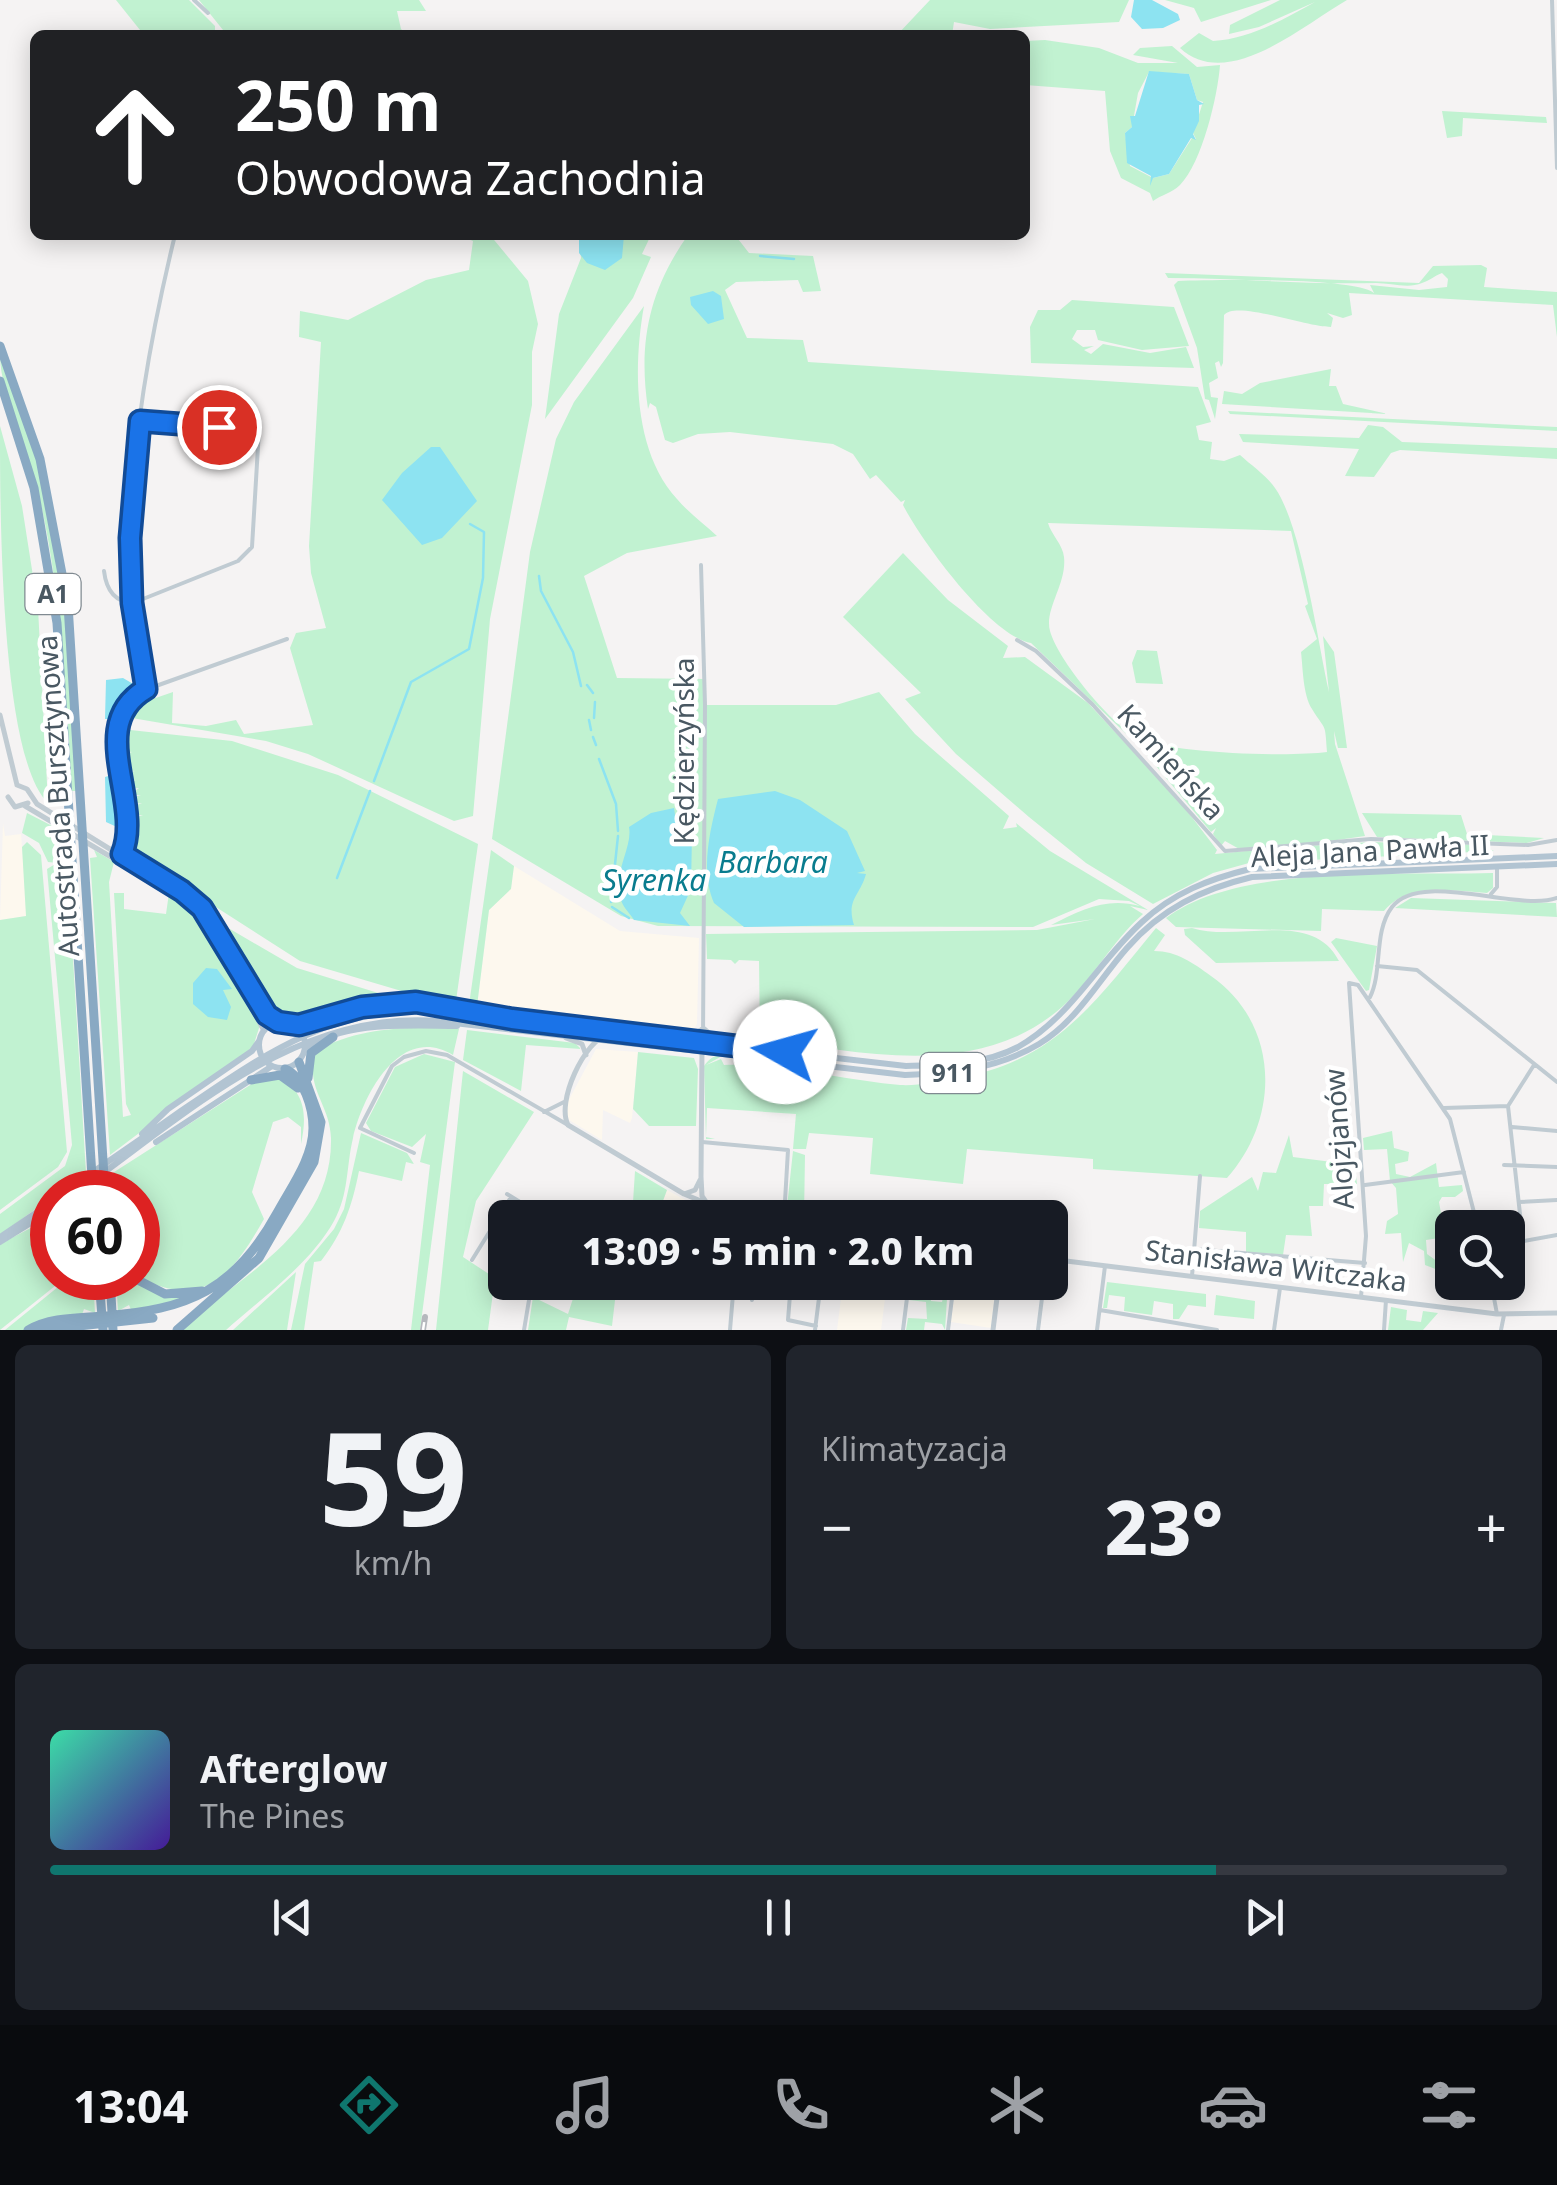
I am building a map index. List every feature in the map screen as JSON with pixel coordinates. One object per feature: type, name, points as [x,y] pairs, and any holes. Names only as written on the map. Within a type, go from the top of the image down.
[{"type":"highway","name":"Autostrada Bursztynowa","points":[[0,346],[34,436],[58,536],[69,620],[104,1170]]},
{"type":"highway","name":"Autostrada Bursztynowa","points":[[0,381],[28,462],[48,554],[72,838],[92,1170]]},
{"type":"highway","points":[[309,1085],[309,1058],[325,1032]]},
{"type":"highway","points":[[28,1330],[47,1322],[176,1313],[220,1288],[267,1248],[314,1162],[321,1122],[299,1062]]},
{"type":"highway","points":[[177,1330],[247,1260],[266,1234],[306,1160],[312,1123],[297,1077],[285,1069]]},
{"type":"highway","points":[[251,1080],[273,1074],[291,1080],[312,1123]]},
{"type":"highway","points":[[160,1290],[172,1295],[220,1288]]},
{"type":"highway","points":[[101,1300],[103,1330]]},
{"type":"highway","points":[[112,1300],[114,1330]]},
{"type":"highway","points":[[42,1330],[87,1321]]},
{"type":"main road","name":"Aleja Jana Pawła II","points":[[1497,862],[1557,856]]},
{"type":"main road","name":"Aleja Jana Pawła II","points":[[627,1032],[906,1066],[951,1065],[992,1057],[1017,1047],[1071,1005],[1145,925],[1170,904],[1220,876],[1250,869],[1557,864]]},
{"type":"main road","name":"Aleja Jana Pawła II","points":[[597,1038],[905,1075],[996,1064],[1042,1042],[1074,1014],[1145,925]]},
{"type":"main road","points":[[121,1156],[168,1110],[252,1051],[264,1031],[278,1022],[294,1025],[362,1007],[416,1002],[512,1019]]},
{"type":"main road","name":"911","points":[[325,1032],[355,1016],[402,1011],[627,1032]]},
{"type":"main road","points":[[294,1025],[304,1036],[305,1050]]},
{"type":"main road","name":"911","points":[[121,1156],[134,1152],[278,1045],[325,1032],[473,1026],[597,1038]]},
{"type":"main road","points":[[259,1041],[262,1058],[285,1069],[299,1062],[305,1050],[325,1032]]},
{"type":"main road","points":[[134,1152],[187,1126],[272,1066]]},
{"type":"main road","name":"911","points":[[101,1170],[234,1079]]},
{"type":"main road","points":[[0,1239],[30,1218]]},
{"type":"main road","points":[[0,1239],[30,1222]]},
{"type":"street","points":[[194,0],[208,13]]},
{"type":"street","points":[[1552,0],[1552,108],[1557,168]]},
{"type":"street","points":[[146,689],[132,603],[130,538],[140,421],[173,240]]},
{"type":"street","points":[[104,571],[106,587],[121,601],[132,603],[248,554],[252,547],[262,434],[259,430],[140,421]]},
{"type":"street","name":"Kędzierzyńska","points":[[701,565],[705,679],[700,1142],[705,1200]]},
{"type":"street","points":[[121,857],[129,826],[116,735],[124,712],[146,689],[287,639]]},
{"type":"street","name":"Kamieńska","points":[[1016,640],[1036,651],[1101,712],[1226,851],[1371,840],[1497,845],[1557,840]]},
{"type":"street","points":[[0,715],[17,786],[37,804],[180,896],[206,922],[264,1031]]},
{"type":"street","points":[[17,786],[4,798],[16,807],[25,806],[121,857],[182,891],[202,908],[267,1015],[278,1022]]},
{"type":"street","points":[[25,806],[30,795]]},
{"type":"street","points":[[1491,894],[1497,887],[1497,845]]},
{"type":"street","points":[[1474,1210],[1444,1108],[1370,998],[1388,914],[1400,900],[1427,892],[1557,898]]},
{"type":"street","points":[[1376,966],[1417,970],[1557,1082]]},
{"type":"street","name":"Alojzjanów","points":[[1362,1297],[1365,1263],[1348,984],[1354,982],[1370,998]]},
{"type":"street","points":[[686,1039],[703,1028],[723,1044]]},
{"type":"street","points":[[544,1112],[556,1110],[564,1102],[597,1038],[627,1032]]},
{"type":"street","points":[[557,1035],[579,1042],[586,1058]]},
{"type":"street","points":[[414,1153],[360,1128],[392,1066],[415,1052],[447,1056],[696,1200]]},
{"type":"street","points":[[702,1066],[718,1053]]},
{"type":"street","points":[[1519,1210],[1508,1106],[1534,1065]]},
{"type":"street","points":[[564,1102],[568,1125]]},
{"type":"street","points":[[1444,1108],[1508,1106]]},
{"type":"street","points":[[1510,1127],[1557,1131]]},
{"type":"street","points":[[700,1142],[788,1150],[785,1200]]},
{"type":"street","points":[[1504,1165],[1557,1167]]},
{"type":"street","points":[[1365,1185],[1464,1172]]},
{"type":"street","points":[[1192,1276],[1200,1176]]},
{"type":"street","points":[[684,1194],[695,1190],[701,1177]]},
{"type":"street","points":[[1518,1202],[1557,1200]]},
{"type":"street","points":[[472,1260],[488,1232]]},
{"type":"street","points":[[1525,1240],[1557,1234]]},
{"type":"street","points":[[1194,1249],[1365,1263]]},
{"type":"street","name":"Stanisława Witczaka","points":[[1068,1261],[1500,1314],[1557,1313]]},
{"type":"street","points":[[1097,1330],[1105,1266]]},
{"type":"street","points":[[1274,1330],[1280,1288]]},
{"type":"street","points":[[524,1330],[529,1300]]},
{"type":"street","points":[[730,1330],[732,1300]]},
{"type":"street","points":[[790,1300],[788,1320],[815,1328],[819,1300]]},
{"type":"street","points":[[903,1330],[907,1300]]},
{"type":"street","points":[[948,1330],[952,1300]]},
{"type":"street","points":[[993,1330],[997,1300]]},
{"type":"street","points":[[1038,1330],[1042,1300]]},
{"type":"street","points":[[1384,1330],[1386,1300]]},
{"type":"street","points":[[1496,1300],[1501,1330]]},
{"type":"street","points":[[1100,1310],[1217,1330]]},
{"type":"street","points":[[1172,1330],[1174,1323]]},
{"type":"shaded area","points":[[3,823],[5,836],[21,834],[27,916],[0,920]]},
{"type":"shaded area","points":[[514,866],[620,931],[699,938],[697,1024],[692,1033],[521,1008],[477,1006],[489,910],[511,888]]},
{"type":"shaded area","points":[[596,1049],[638,1052],[630,1123],[603,1110],[602,1140],[569,1120],[565,1107]]},
{"type":"shaded area","points":[[667,1190],[686,1200],[663,1200]]},
{"type":"shaded area","points":[[841,1300],[885,1300],[881,1330],[837,1330]]},
{"type":"shaded area","points":[[954,1300],[994,1300],[991,1328],[951,1322]]},
{"type":"green space","points":[[116,0],[189,0],[215,26],[215,30],[140,30]]},
{"type":"green space","points":[[199,0],[419,0],[426,11],[397,11],[402,30],[223,30]]},
{"type":"green space","points":[[930,0],[1129,0],[1119,22],[990,29],[954,22],[953,30],[902,30]]},
{"type":"green space","points":[[1165,0],[1271,0],[1201,22],[1194,8]]},
{"type":"green space","points":[[1280,0],[1347,0],[1287,38],[1242,59],[1220,63],[1199,60],[1180,48],[1199,33],[1213,41],[1253,32],[1315,2],[1259,27],[1229,34],[1230,25]]},
{"type":"green space","points":[[1030,41],[1099,48],[1138,63],[1178,63],[1133,55],[1140,48],[1172,46],[1197,67],[1220,65],[1202,145],[1188,175],[1174,190],[1153,201],[1150,193],[1121,178],[1110,151],[1105,91],[1030,85]],"holes":[[[1149,72],[1189,74],[1197,100],[1203,102],[1193,133],[1196,139],[1192,138],[1169,174],[1153,178],[1130,166],[1125,133],[1132,127],[1138,93]]]},
{"type":"green space","points":[[1442,111],[1546,117],[1547,123],[1463,118],[1462,136],[1447,138]]},
{"type":"green space","points":[[494,240],[528,281],[538,324],[532,352],[532,405],[490,619],[473,816],[454,821],[308,754],[266,741],[126,717],[143,696],[147,701],[173,692],[172,723],[206,726],[236,720],[244,734],[313,725],[290,648],[296,633],[326,628],[311,573],[309,546],[321,342],[299,337],[300,311],[348,320],[426,280],[469,270],[473,241]]},
{"type":"green space","points":[[579,240],[649,240],[642,254],[651,257],[633,298],[545,419],[559,314],[581,258]]},
{"type":"green space","points":[[685,240],[739,240],[749,253],[813,256],[821,291],[803,292],[798,280],[736,282],[725,290],[747,338],[803,340],[808,362],[1198,387],[1211,422],[1196,426],[1199,440],[1212,442],[1210,459],[1224,461],[1240,455],[1271,483],[1285,506],[1308,586],[1329,692],[1323,636],[1334,652],[1347,748],[1338,748],[1334,731],[1335,744],[1365,836],[1289,847],[1371,842],[1478,845],[1494,851],[1249,863],[1213,873],[1153,904],[1086,863],[956,754],[905,699],[921,693],[843,617],[903,553],[948,600],[1008,646],[1003,658],[1025,657],[1088,703],[1181,803],[1217,850],[1215,854],[1278,848],[1241,850],[1225,841],[1221,846],[1213,834],[1216,828],[1211,832],[1141,748],[1031,643],[1015,637],[978,606],[925,541],[903,505],[905,500],[901,502],[876,475],[870,479],[853,454],[833,444],[730,432],[698,434],[673,443],[665,440],[656,407],[650,403],[648,409],[645,385],[646,339],[664,276]],"holes":[[[1048,523],[1291,531],[1308,604],[1305,606],[1317,639],[1301,652],[1305,689],[1324,728],[1327,752],[1259,754],[1152,743],[1136,737],[1099,705],[1055,643],[1049,623],[1064,557]]]},
{"type":"green space","points":[[1481,265],[1487,268],[1484,287],[1557,292],[1557,337],[1553,305],[1349,293],[1352,315],[1343,318],[1327,313],[1333,318],[1331,327],[1257,312],[1231,311],[1224,315],[1223,363],[1221,367],[1219,361],[1215,363],[1218,378],[1209,383],[1211,397],[1218,398],[1215,419],[1209,400],[1205,399],[1197,348],[1174,285],[1178,281],[1247,280],[1168,278],[1165,273],[1419,283],[1433,266]],"holes":[[[1442,273],[1448,279],[1447,287],[1419,290],[1370,285],[1374,293],[1326,283],[1411,286]]]},
{"type":"green space","points":[[1072,300],[1174,307],[1189,346],[1142,350],[1098,340],[1095,330],[1077,330],[1072,339],[1083,347],[1094,346],[1084,350],[1091,354],[1103,344],[1150,353],[1186,347],[1194,368],[1031,363],[1030,327],[1038,310],[1060,310]]},
{"type":"green space","points":[[644,306],[638,381],[644,433],[662,479],[677,499],[717,536],[627,553],[584,576],[617,678],[705,679],[706,705],[836,705],[879,692],[915,734],[1009,816],[1003,829],[1017,827],[1016,823],[1050,851],[1148,910],[1130,906],[1143,914],[1073,996],[1029,1030],[994,1045],[918,1056],[760,1039],[759,961],[739,960],[735,964],[731,960],[707,959],[706,934],[1037,930],[1095,919],[1051,925],[1095,906],[1117,903],[1140,906],[1129,901],[1099,899],[1033,927],[658,926],[621,916],[492,839],[530,552],[556,439],[574,402]]},
{"type":"green space","points":[[0,355],[36,457],[65,607],[77,791],[72,791],[62,649],[49,544],[37,491],[5,390]]},
{"type":"green space","points":[[1331,369],[1329,386],[1336,386],[1343,404],[1388,414],[1222,404],[1224,391],[1242,394],[1260,383]]},
{"type":"green space","points":[[1228,411],[1557,427],[1557,431],[1230,414]]},
{"type":"green space","points":[[1368,425],[1383,427],[1402,442],[1557,448],[1557,459],[1400,450],[1391,453],[1374,477],[1345,476],[1359,449],[1243,442],[1239,434],[1359,438]]},
{"type":"green space","points":[[0,426],[22,506],[38,608],[48,803],[32,777],[20,736],[12,685],[3,570]]},
{"type":"green space","points":[[1137,650],[1157,651],[1163,684],[1136,683],[1132,663]]},
{"type":"green space","points":[[121,729],[232,741],[338,775],[478,844],[456,1001],[415,995],[300,961],[130,852],[133,826],[138,826],[133,818],[143,815],[132,815],[131,807],[142,803],[131,804],[129,798],[141,795],[129,795],[139,788],[128,789],[127,783],[136,780],[127,780],[126,773],[135,771],[125,770],[122,755],[132,752],[122,751]]},
{"type":"green space","points":[[27,813],[66,833],[59,842],[66,843],[86,1170],[60,1170],[65,1166],[72,1145],[47,869],[57,863],[48,862],[39,843],[22,833]]},
{"type":"green space","points":[[1362,813],[1461,815],[1467,834],[1544,838],[1527,843],[1377,837]]},
{"type":"green space","points":[[27,842],[41,855],[67,1152],[54,1170],[30,1170],[30,1188],[0,1210],[0,920],[26,916],[22,847]]},
{"type":"green space","points":[[94,850],[114,862],[109,882],[123,1117],[131,1115],[126,1104],[114,893],[124,893],[124,909],[166,914],[169,893],[203,922],[260,1025],[253,1047],[110,1155],[90,858],[97,857]]},
{"type":"green space","points":[[491,850],[514,866],[511,889],[489,910],[477,1006],[469,1005]]},
{"type":"green space","points":[[1493,873],[1493,888],[1487,893],[1431,890],[1406,895],[1384,911],[1322,909],[1321,931],[1176,927],[1166,918],[1197,900],[1278,880],[1369,874]]},
{"type":"green space","points":[[1411,898],[1556,903],[1557,917],[1395,908]]},
{"type":"green space","points":[[1156,928],[1165,935],[1154,951],[1191,962],[1234,996],[1261,1046],[1264,1101],[1257,1128],[1227,1178],[1093,1169],[1093,1159],[967,1149],[963,1184],[870,1174],[873,1138],[809,1133],[806,1149],[793,1149],[796,1114],[707,1108],[706,1137],[715,1139],[706,1139],[704,1066],[714,1057],[722,1056],[706,1065],[721,1059],[724,1065],[900,1085],[989,1071],[1046,1044],[1070,1025]]},
{"type":"green space","points":[[223,929],[230,929],[297,968],[388,996],[428,1001],[367,1003],[297,1021],[271,1015]]},
{"type":"green space","points":[[1184,929],[1211,932],[1293,931],[1327,945],[1339,961],[1216,963],[1185,935]]},
{"type":"green space","points":[[1336,938],[1377,946],[1369,990],[1331,942]]},
{"type":"green space","points":[[459,1029],[453,1055],[434,1048],[416,1048],[387,1068],[375,1084],[353,1138],[339,1211],[312,1252],[226,1330],[180,1330],[279,1249],[317,1200],[328,1171],[331,1138],[313,1075],[316,1051],[349,1037],[385,1030]]},
{"type":"green space","points":[[467,1030],[575,1043],[581,1049],[526,1045],[521,1091],[463,1060]]},
{"type":"green space","points":[[638,1052],[694,1058],[698,1069],[696,1126],[649,1126],[633,1109]]},
{"type":"green space","points":[[424,1054],[455,1062],[420,1330],[411,1330],[430,1165],[420,1162],[426,1134],[412,1147],[371,1131],[366,1123],[395,1067]]},
{"type":"green space","points":[[463,1071],[534,1112],[476,1201],[463,1257],[488,1273],[488,1300],[492,1300],[488,1330],[436,1330]]},
{"type":"green space","points":[[278,1077],[294,1089],[302,1105],[301,1144],[301,1127],[288,1117],[273,1122],[252,1192],[264,1219],[228,1271],[199,1288],[160,1287],[160,1170],[117,1170],[258,1080]]},
{"type":"green space","points":[[1392,1131],[1394,1148],[1409,1152],[1408,1161],[1395,1164],[1396,1174],[1410,1177],[1436,1163],[1439,1187],[1462,1185],[1463,1191],[1455,1197],[1442,1197],[1440,1210],[1435,1210],[1435,1239],[1426,1240],[1427,1254],[1435,1260],[1435,1269],[1425,1265],[1424,1251],[1409,1243],[1403,1262],[1401,1233],[1385,1234],[1387,1221],[1398,1214],[1396,1188],[1390,1181],[1387,1149],[1364,1150],[1363,1138]]},
{"type":"green space","points":[[361,1133],[407,1153],[414,1164],[406,1162],[402,1181],[359,1171],[341,1229],[321,1261],[314,1262],[304,1330],[291,1330],[305,1264],[334,1229],[344,1209]]},
{"type":"green space","points":[[1289,1135],[1293,1157],[1332,1162],[1340,1175],[1356,1176],[1357,1184],[1324,1184],[1323,1206],[1309,1206],[1312,1236],[1286,1235],[1283,1255],[1246,1252],[1246,1232],[1199,1228],[1200,1211],[1252,1177],[1258,1191],[1263,1172],[1276,1173]]},
{"type":"green space","points":[[793,1151],[805,1155],[804,1200],[788,1200]]},
{"type":"green space","points":[[635,1171],[667,1190],[663,1200],[633,1200]]},
{"type":"green space","points":[[30,1192],[30,1213],[0,1235],[0,1214]]},
{"type":"green space","points":[[30,1228],[30,1300],[38,1300],[0,1330],[0,1244]]},
{"type":"green space","points":[[296,1272],[287,1330],[233,1330]]},
{"type":"green space","points":[[1107,1282],[1206,1294],[1206,1307],[1188,1305],[1179,1319],[1173,1319],[1173,1304],[1154,1301],[1152,1315],[1124,1311],[1125,1297],[1109,1295],[1107,1308],[1103,1308]]},
{"type":"green space","points":[[160,1292],[185,1298],[132,1312],[129,1305],[118,1311],[117,1300],[160,1300]]},
{"type":"green space","points":[[1216,1295],[1255,1301],[1254,1319],[1214,1315]]},
{"type":"green space","points":[[42,1300],[94,1300],[95,1313],[84,1309],[82,1315],[25,1330],[5,1330]]},
{"type":"green space","points":[[533,1300],[568,1314],[573,1300],[615,1300],[612,1326],[569,1317],[566,1330],[528,1330]]},
{"type":"green space","points":[[909,1300],[947,1300],[945,1330],[942,1324],[925,1322],[924,1330],[906,1330],[908,1318],[927,1319],[926,1302]]},
{"type":"green space","points":[[1391,1307],[1407,1310],[1406,1320],[1421,1322],[1423,1311],[1438,1313],[1423,1330],[1388,1330]]},
{"type":"water","points":[[1134,0],[1152,0],[1178,14],[1180,20],[1163,28],[1142,29],[1131,17]]},
{"type":"water","points":[[1149,71],[1189,74],[1197,100],[1204,104],[1199,105],[1199,121],[1193,134],[1196,140],[1191,138],[1169,174],[1153,178],[1150,186],[1151,176],[1127,163],[1125,133],[1132,127],[1130,116],[1135,116]]},
{"type":"water","points":[[579,240],[624,240],[622,258],[605,270],[587,263],[579,253]]},
{"type":"water","points":[[713,291],[721,296],[724,319],[708,324],[691,305],[690,297]]},
{"type":"water","points":[[431,447],[440,447],[477,501],[442,538],[422,545],[382,500],[402,473]]},
{"type":"water","points":[[123,678],[135,685],[113,719],[105,719],[106,680]]},
{"type":"water","points":[[115,774],[122,810],[119,828],[106,822],[105,777]]},
{"type":"water","name":"Barbara","points":[[775,791],[800,800],[847,831],[865,871],[857,873],[866,874],[853,903],[854,925],[744,927],[714,903],[707,864],[718,799]]},
{"type":"water","name":"Syrenka","points":[[674,808],[677,829],[688,827],[692,833],[691,889],[680,913],[690,926],[634,920],[622,903],[619,890],[629,827],[651,813]]},
{"type":"water","points":[[206,968],[217,969],[232,989],[223,990],[231,1007],[227,1020],[208,1017],[193,1004],[193,983]]},
{"type":"waterway","points":[[760,256],[794,259]]},
{"type":"waterway","points":[[374,781],[411,682],[469,649],[483,578],[484,532],[470,524]]},
{"type":"waterway","points":[[539,576],[541,591],[573,652],[581,686]]},
{"type":"waterway","points":[[587,685],[593,693]]},
{"type":"waterway","points":[[594,718],[595,702]]},
{"type":"waterway","points":[[589,720],[591,730]]},
{"type":"waterway","points":[[593,737],[596,745]]},
{"type":"waterway","points":[[599,759],[616,804],[618,831]]},
{"type":"waterway","points":[[337,878],[370,791]]},
{"type":"waterway","points":[[611,902],[618,836]]},
{"type":"waterway","points":[[612,907],[629,918]]},
{"type":"railway","points":[[423,1330],[425,1317]]},
{"type":"route","points":[[219,427],[140,421],[130,538],[132,603],[142,641],[146,689],[124,712],[116,735],[129,826],[122,854],[202,908],[267,1015],[274,1021],[299,1025],[362,1007],[416,1002],[512,1019],[785,1052]]}]
